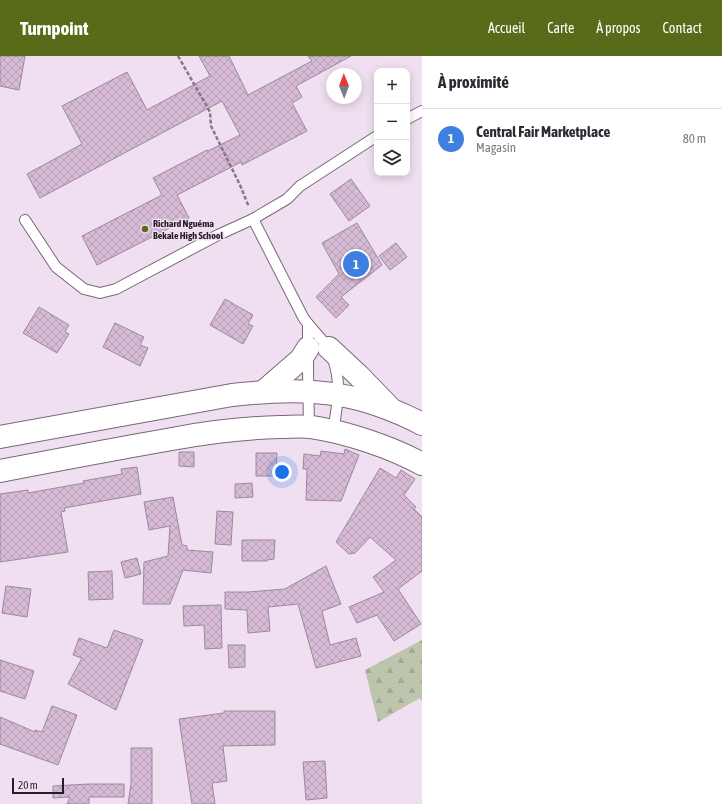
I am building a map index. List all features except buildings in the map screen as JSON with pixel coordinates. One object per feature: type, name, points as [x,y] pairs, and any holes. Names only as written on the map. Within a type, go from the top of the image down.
[{"type":"main road","points":[[263,392],[296,364],[319,348],[359,376],[392,410]]},
{"type":"main road","points":[[0,437],[232,395],[263,392],[339,394],[392,410],[422,424]]},
{"type":"main road","points":[[0,471],[211,432],[257,428],[309,427],[333,432],[392,450],[422,464]]},
{"type":"lane","points":[[410,117],[422,111]]},
{"type":"lane","points":[[25,220],[56,267],[84,289],[100,293],[116,290],[218,235],[253,219],[287,199],[300,186],[374,138]]},
{"type":"lane","points":[[253,219],[319,348],[339,379],[339,394],[333,432]]},
{"type":"lane","points":[[308,325],[319,348],[308,392],[309,427]]},
{"type":"path","points":[[178,56],[210,112],[211,126],[240,185],[253,219]]},
{"type":"green space","points":[[422,640],[422,701],[420,698],[378,722],[365,670]]},
{"type":"place","name":"Richard Nguéma Bekale High School","points":[[145,229]]},
{"type":"place","name":"Central Fair Marketplace","points":[[356,264]]}]
